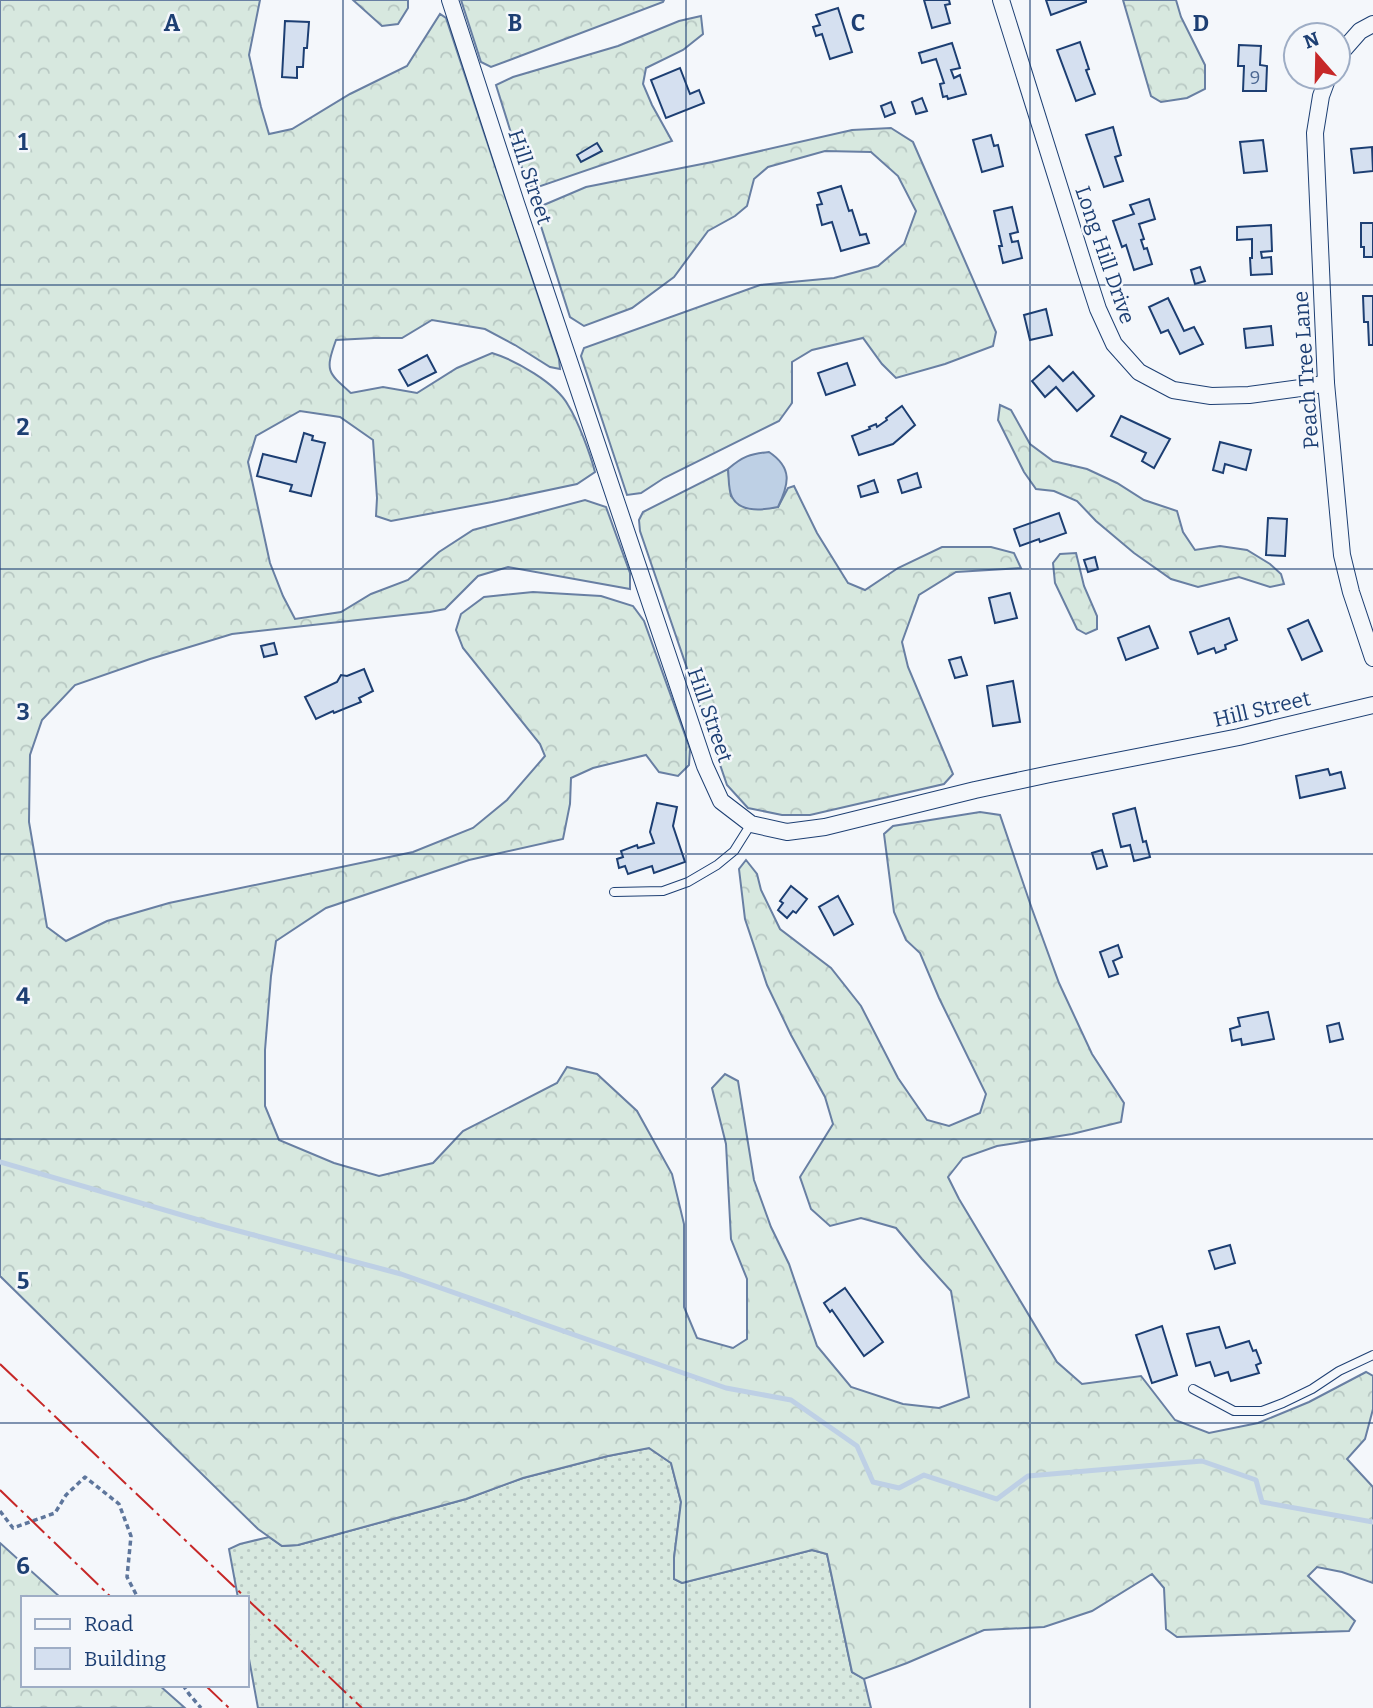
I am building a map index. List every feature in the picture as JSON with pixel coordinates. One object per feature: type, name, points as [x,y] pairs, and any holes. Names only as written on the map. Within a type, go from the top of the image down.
[{"type":"street","name":"Hill Street","points":[[450,0],[512,193],[705,766],[720,801],[751,824],[788,832],[825,827],[975,790],[1239,737],[1373,705]]},
{"type":"street","name":"Long Hill Drive","points":[[1001,0],[1098,309],[1114,344],[1139,372],[1173,390],[1211,396],[1249,395],[1326,383]]},
{"type":"street","points":[[1352,40],[1360,31],[1373,24]]},
{"type":"street","name":"Peach Tree Lane","points":[[1323,91],[1315,133],[1326,383],[1342,555],[1373,658]]},
{"type":"lane","points":[[614,892],[663,891],[688,882],[717,865],[734,850],[751,824]]},
{"type":"lane","points":[[1193,1389],[1234,1411],[1262,1411],[1312,1389],[1339,1371],[1373,1355]]},
{"type":"path","points":[[0,1511],[13,1528],[55,1513],[65,1495],[85,1477],[119,1504],[131,1535],[127,1577],[137,1596]]},
{"type":"path","points":[[184,1687],[201,1708]]},
{"type":"green space","points":[[0,0],[260,0],[249,55],[269,134],[292,129],[350,94],[407,66],[440,14],[446,18],[559,359],[560,369],[550,367],[485,329],[432,320],[402,338],[336,340],[330,358],[330,370],[351,393],[383,387],[417,393],[457,368],[492,353],[501,356],[534,373],[562,397],[580,428],[595,472],[577,484],[391,521],[376,516],[373,440],[340,417],[300,411],[256,436],[248,462],[270,563],[295,619],[341,612],[371,594],[408,580],[439,552],[473,530],[585,500],[606,507],[630,573],[630,589],[508,567],[478,576],[445,609],[232,634],[75,685],[42,720],[30,755],[29,822],[47,927],[66,941],[107,921],[169,903],[413,852],[473,828],[507,800],[545,756],[540,744],[463,648],[456,630],[461,614],[484,597],[533,592],[601,596],[633,606],[644,621],[690,749],[689,765],[678,776],[659,772],[646,755],[593,768],[571,778],[570,804],[563,839],[469,860],[326,908],[276,941],[265,1050],[265,1106],[279,1140],[334,1163],[379,1176],[433,1163],[463,1131],[557,1083],[567,1067],[597,1074],[637,1111],[672,1174],[684,1224],[684,1307],[697,1338],[733,1348],[747,1339],[747,1279],[731,1239],[726,1144],[712,1088],[725,1074],[738,1081],[754,1180],[771,1227],[789,1264],[817,1346],[851,1387],[903,1404],[939,1408],[969,1397],[951,1291],[896,1228],[861,1218],[830,1226],[811,1209],[800,1177],[833,1124],[825,1097],[767,985],[745,919],[739,869],[746,860],[757,874],[761,890],[780,929],[831,968],[861,1006],[898,1078],[927,1120],[949,1126],[980,1113],[986,1094],[920,953],[906,940],[894,912],[884,834],[893,826],[980,812],[1000,815],[1059,983],[1092,1054],[1124,1103],[1121,1122],[1072,1134],[997,1146],[963,1158],[948,1177],[1057,1362],[1082,1384],[1141,1376],[1175,1420],[1209,1433],[1258,1423],[1309,1402],[1366,1372],[1373,1376],[1373,1409],[1365,1439],[1347,1459],[1373,1487],[1373,1583],[1317,1567],[1308,1576],[1355,1621],[1349,1631],[1177,1637],[1166,1629],[1164,1588],[1152,1574],[1092,1611],[1044,1627],[984,1630],[864,1679],[852,1672],[827,1554],[812,1550],[682,1583],[674,1579],[681,1502],[671,1463],[649,1448],[523,1478],[466,1499],[298,1545],[282,1546],[258,1529],[0,1276]]},
{"type":"green space","points":[[353,0],[408,0],[408,8],[398,24],[382,26]]},
{"type":"green space","points":[[461,0],[664,0],[491,67],[481,62]]},
{"type":"green space","points":[[1123,0],[1176,0],[1181,17],[1205,65],[1205,89],[1187,98],[1161,102],[1151,96]]},
{"type":"green space","points":[[701,16],[703,34],[683,50],[646,68],[643,84],[672,141],[535,188],[527,184],[496,85],[513,77],[618,46],[679,21]]},
{"type":"green space","points":[[891,128],[913,142],[996,332],[993,346],[896,378],[863,338],[812,350],[792,362],[792,403],[779,421],[664,478],[641,493],[627,495],[581,356],[584,348],[760,285],[834,278],[878,266],[904,244],[916,211],[898,176],[871,152],[825,151],[768,167],[754,179],[747,206],[708,231],[674,277],[632,308],[584,326],[570,317],[539,220],[539,207],[586,187],[852,130]]},
{"type":"green space","points":[[1000,405],[1011,410],[1030,444],[1053,461],[1087,469],[1144,500],[1177,511],[1183,532],[1195,550],[1220,546],[1247,550],[1281,574],[1284,584],[1270,587],[1239,577],[1198,587],[1171,579],[1134,553],[1077,501],[1054,491],[1036,489],[1024,472],[998,420]]},
{"type":"green space","points":[[728,469],[731,496],[778,507],[788,488],[794,486],[817,533],[848,583],[865,590],[898,568],[942,547],[991,547],[1014,553],[1021,568],[956,572],[919,595],[902,642],[908,667],[953,774],[944,784],[810,815],[782,815],[748,808],[727,785],[640,531],[639,520],[643,512]]},
{"type":"green space","points":[[1076,553],[1084,586],[1097,616],[1097,629],[1086,634],[1077,629],[1055,583],[1053,563],[1060,554]]},
{"type":"green space","points":[[649,1448],[671,1463],[681,1502],[674,1579],[682,1583],[812,1550],[827,1554],[852,1672],[864,1679],[871,1708],[258,1708],[248,1653],[248,1596],[238,1596],[229,1549],[269,1537],[282,1546],[298,1545],[466,1499],[523,1478]]},
{"type":"green space","points":[[0,1543],[59,1596],[21,1596],[21,1687],[161,1687],[185,1708],[0,1708]]},
{"type":"water","points":[[769,452],[782,464],[787,477],[785,491],[778,507],[759,509],[741,506],[731,494],[728,469],[747,456]]},
{"type":"building","points":[[924,0],[949,0],[950,4],[945,5],[950,23],[932,28]]},
{"type":"building","points":[[1046,0],[1086,0],[1086,2],[1051,15]]},
{"type":"building","points":[[838,8],[852,52],[830,59],[822,34],[816,36],[813,27],[820,25],[816,15]]},
{"type":"building","points":[[285,21],[309,22],[303,67],[297,67],[297,78],[282,77]]},
{"type":"building","points":[[1080,42],[1095,94],[1076,101],[1057,50]]},
{"type":"building","points":[[952,43],[960,68],[951,70],[954,78],[960,75],[966,94],[948,99],[947,96],[943,97],[940,84],[944,83],[936,59],[922,63],[919,53]]},
{"type":"building","points":[[1239,45],[1261,46],[1260,65],[1267,66],[1266,91],[1243,91],[1244,66],[1238,66]]},
{"type":"building","points":[[680,68],[690,94],[699,90],[704,103],[666,118],[651,80]]},
{"type":"building","points":[[922,98],[927,111],[916,114],[912,102]]},
{"type":"building","points":[[891,102],[895,113],[885,117],[881,106]]},
{"type":"building","points":[[1113,127],[1121,155],[1115,157],[1123,181],[1104,187],[1086,135]]},
{"type":"building","points":[[991,135],[994,146],[998,145],[1003,166],[982,172],[973,140]]},
{"type":"building","points":[[1263,140],[1267,171],[1244,173],[1240,142]]},
{"type":"building","points":[[597,143],[602,151],[581,162],[577,155]]},
{"type":"building","points":[[1372,147],[1373,171],[1354,173],[1351,149]]},
{"type":"building","points":[[841,186],[860,235],[866,234],[869,243],[841,251],[832,222],[822,225],[817,205],[822,204],[818,193]]},
{"type":"building","points":[[1149,199],[1155,219],[1139,224],[1144,239],[1141,240],[1144,249],[1147,248],[1152,264],[1134,270],[1126,245],[1122,247],[1113,221],[1134,214],[1130,205]]},
{"type":"building","points":[[1012,207],[1018,232],[1010,234],[1012,242],[1018,241],[1022,258],[1003,263],[994,211]]},
{"type":"building","points":[[1361,223],[1373,223],[1373,257],[1364,257],[1364,247],[1361,247]]},
{"type":"building","points":[[1271,225],[1272,251],[1261,252],[1262,258],[1271,257],[1272,274],[1251,275],[1252,239],[1237,240],[1237,227]]},
{"type":"building","points":[[1200,267],[1205,281],[1195,284],[1191,270]]},
{"type":"building","points":[[1363,296],[1373,296],[1373,345],[1369,345],[1368,322],[1364,322]]},
{"type":"building","points":[[1168,298],[1184,331],[1194,327],[1203,344],[1180,354],[1168,330],[1161,333],[1149,307]]},
{"type":"building","points":[[1046,309],[1052,335],[1030,340],[1024,315]]},
{"type":"building","points":[[1271,326],[1273,345],[1246,348],[1244,329]]},
{"type":"building","points":[[427,355],[436,372],[408,386],[399,370]]},
{"type":"building","points":[[847,363],[855,385],[826,395],[818,373]]},
{"type":"building","points":[[1049,366],[1063,381],[1073,372],[1094,396],[1077,411],[1056,387],[1045,397],[1032,381]]},
{"type":"building","points":[[902,406],[915,425],[893,444],[859,455],[852,436],[876,424],[877,427]]},
{"type":"building","points":[[1121,416],[1170,439],[1154,468],[1142,461],[1146,453],[1111,436]]},
{"type":"building","points":[[304,433],[313,436],[312,440],[325,443],[311,496],[290,491],[292,485],[257,476],[263,454],[296,462]]},
{"type":"building","points":[[1220,442],[1251,450],[1246,470],[1225,464],[1223,473],[1213,470]]},
{"type":"building","points":[[917,473],[921,487],[902,493],[898,480]]},
{"type":"building","points":[[874,480],[878,492],[861,497],[858,486]]},
{"type":"building","points":[[1059,513],[1066,533],[1020,546],[1014,529]]},
{"type":"building","points":[[1268,518],[1287,519],[1285,556],[1266,555]]},
{"type":"building","points":[[1095,557],[1098,569],[1088,572],[1084,560]]},
{"type":"building","points":[[1010,593],[1017,618],[995,623],[989,598]]},
{"type":"building","points":[[1229,618],[1237,640],[1216,653],[1214,648],[1198,654],[1190,632]]},
{"type":"building","points":[[1308,620],[1322,651],[1302,660],[1288,629]]},
{"type":"building","points":[[1149,626],[1158,648],[1126,660],[1118,638]]},
{"type":"building","points":[[274,643],[277,654],[264,657],[261,646]]},
{"type":"building","points":[[961,657],[967,675],[955,678],[949,660]]},
{"type":"building","points":[[364,669],[373,691],[359,698],[361,702],[316,719],[305,697],[337,682],[341,675],[347,676]]},
{"type":"building","points":[[1013,681],[1020,722],[993,726],[987,686]]},
{"type":"building","points":[[1328,769],[1330,775],[1341,772],[1345,788],[1300,798],[1296,776]]},
{"type":"building","points":[[657,803],[677,807],[673,826],[685,862],[654,873],[652,866],[628,874],[625,866],[619,868],[617,859],[623,857],[621,851],[654,843],[650,832]]},
{"type":"building","points":[[1135,808],[1143,842],[1146,841],[1150,857],[1134,861],[1130,845],[1121,847],[1113,814]]},
{"type":"building","points":[[1102,850],[1107,866],[1097,869],[1092,853]]},
{"type":"building","points":[[791,886],[807,899],[796,913],[793,911],[787,918],[778,910],[783,903],[780,901]]},
{"type":"building","points":[[838,896],[853,924],[834,935],[819,907]]},
{"type":"building","points":[[1118,945],[1122,957],[1113,961],[1118,974],[1109,977],[1100,952]]},
{"type":"building","points":[[1268,1012],[1274,1039],[1242,1045],[1241,1039],[1232,1041],[1230,1029],[1240,1026],[1238,1018]]},
{"type":"building","points":[[1339,1023],[1343,1039],[1330,1042],[1327,1026]]},
{"type":"building","points":[[1230,1245],[1235,1263],[1215,1269],[1209,1251]]},
{"type":"building","points":[[845,1288],[883,1342],[864,1356],[832,1310],[830,1312],[824,1303]]},
{"type":"building","points":[[1162,1326],[1177,1375],[1152,1383],[1136,1335]]},
{"type":"building","points":[[1219,1327],[1226,1348],[1249,1341],[1261,1363],[1256,1365],[1259,1373],[1231,1381],[1228,1372],[1215,1376],[1210,1362],[1196,1366],[1187,1334]]},
{"type":"waterway","points":[[0,1162],[216,1225],[401,1274],[726,1388],[791,1400],[857,1446],[873,1482],[899,1488],[924,1475],[997,1499],[1028,1476],[1202,1461],[1256,1480],[1262,1502],[1373,1522]]},
{"type":"power","points":[[0,1364],[244,1596]]},
{"type":"power","points":[[0,1490],[110,1596]]},
{"type":"power","points":[[248,1600],[362,1708]]},
{"type":"power","points":[[207,1687],[229,1708]]}]
